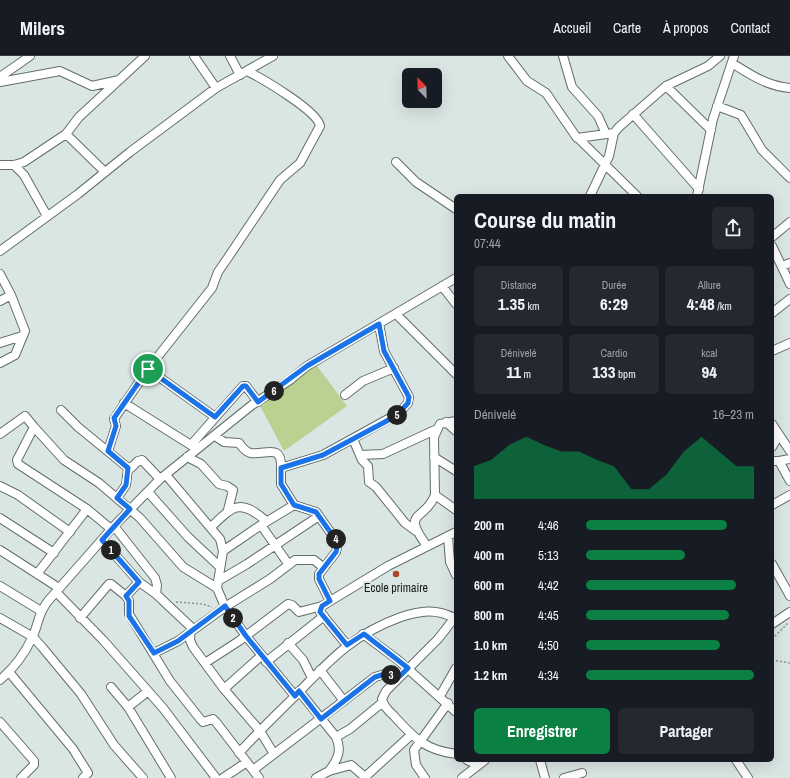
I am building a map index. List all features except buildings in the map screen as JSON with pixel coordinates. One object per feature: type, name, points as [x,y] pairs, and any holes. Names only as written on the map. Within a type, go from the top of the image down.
[{"type":"street","points":[[0,77],[30,56]]},
{"type":"street","points":[[0,165],[14,165],[24,162],[66,134],[79,117],[122,79],[145,56]]},
{"type":"street","points":[[194,56],[216,88]]},
{"type":"street","points":[[108,451],[116,426],[114,419],[124,403],[148,369],[212,288],[218,272],[280,180],[300,163],[320,126],[317,120],[291,98],[244,73],[230,56]]},
{"type":"street","points":[[1,250],[216,88],[273,56]]},
{"type":"street","points":[[508,56],[527,81],[546,93],[578,138],[635,194]]},
{"type":"street","points":[[563,56],[572,87],[598,116],[610,134],[606,164],[591,194]]},
{"type":"street","points":[[578,138],[610,134],[666,86],[708,66],[720,56]]},
{"type":"street","points":[[698,193],[717,106],[733,60],[765,83],[776,87],[790,88]]},
{"type":"street","points":[[0,82],[60,71],[92,86],[122,79]]},
{"type":"street","points":[[666,86],[711,130]]},
{"type":"street","points":[[717,106],[741,115],[746,120],[755,141],[790,178]]},
{"type":"street","points":[[633,114],[698,193]]},
{"type":"street","points":[[66,134],[105,172]]},
{"type":"street","points":[[396,162],[416,182],[454,208]]},
{"type":"street","points":[[14,165],[24,175],[47,216]]},
{"type":"street","points":[[774,235],[790,222]]},
{"type":"street","points":[[774,250],[790,284]]},
{"type":"street","points":[[782,266],[790,263]]},
{"type":"street","points":[[0,274],[12,295],[24,329],[15,355],[0,363]]},
{"type":"street","points":[[0,680],[9,672],[33,637],[41,611],[57,590],[112,528],[163,477],[258,402],[307,366],[454,279]]},
{"type":"street","points":[[442,286],[454,301]]},
{"type":"street","points":[[0,301],[12,295]]},
{"type":"street","points":[[774,311],[790,299]]},
{"type":"street","points":[[396,314],[454,372]]},
{"type":"street","points":[[281,468],[315,459],[396,416],[408,403],[409,397],[384,351],[379,324]]},
{"type":"street","points":[[0,343],[22,336]]},
{"type":"street","points":[[774,350],[790,343]]},
{"type":"street","points":[[345,395],[363,381],[394,368]]},
{"type":"street","points":[[148,369],[215,417]]},
{"type":"street","points":[[191,445],[244,385],[258,402]]},
{"type":"street","points":[[124,403],[198,450]]},
{"type":"street","points":[[61,410],[78,427],[128,468]]},
{"type":"street","points":[[0,434],[24,416],[64,460],[117,498],[140,518],[183,567],[218,585]]},
{"type":"street","points":[[416,531],[416,518],[432,501],[435,495],[434,437],[440,424],[454,421]]},
{"type":"street","points":[[446,422],[454,429]]},
{"type":"street","points":[[34,427],[17,460],[18,464],[87,509],[112,528],[156,578],[156,594]]},
{"type":"street","points":[[774,427],[790,451]]},
{"type":"street","points":[[360,455],[369,456],[383,454],[437,429]]},
{"type":"street","points":[[774,434],[776,440],[774,444]]},
{"type":"street","points":[[216,436],[224,442],[238,443],[251,453],[274,452],[278,454],[280,457],[281,484],[294,505],[313,510],[320,516],[336,539],[339,546],[319,574],[319,579],[330,601]]},
{"type":"street","points":[[353,439],[360,455],[368,466],[369,482],[376,487],[405,523],[416,531],[428,546]]},
{"type":"street","points":[[187,457],[201,464],[220,484],[233,490],[228,510]]},
{"type":"street","points":[[434,457],[454,470]]},
{"type":"street","points":[[790,459],[776,461],[790,481]]},
{"type":"street","points":[[128,468],[142,460],[163,477],[211,527],[220,539],[222,551],[218,585],[222,608],[264,659],[336,736],[339,747],[339,755],[329,771]]},
{"type":"street","points":[[117,498],[126,485],[128,468]]},
{"type":"street","points":[[0,486],[18,495],[70,532]]},
{"type":"street","points":[[148,492],[197,546],[220,567]]},
{"type":"street","points":[[435,495],[454,509]]},
{"type":"street","points":[[774,504],[790,496]]},
{"type":"street","points":[[222,551],[263,523],[294,505]]},
{"type":"street","points":[[211,527],[228,510],[237,507],[248,509],[263,523],[274,547],[289,565]]},
{"type":"street","points":[[37,574],[87,509]]},
{"type":"street","points":[[218,585],[320,516]]},
{"type":"street","points":[[0,518],[54,553]]},
{"type":"street","points":[[205,663],[246,636],[288,604],[292,605],[299,612],[322,606],[388,566],[454,533]]},
{"type":"street","points":[[448,536],[450,562],[454,571]]},
{"type":"street","points":[[102,540],[139,582],[156,594],[189,625],[192,630],[191,643],[224,689],[260,730],[274,754]]},
{"type":"street","points":[[0,550],[37,574],[57,590],[80,618],[103,640],[147,692],[163,708],[216,778]]},
{"type":"street","points":[[154,653],[172,644],[222,608],[270,579],[297,559],[312,560],[324,568]]},
{"type":"street","points":[[774,568],[790,596]]},
{"type":"street","points":[[126,596],[139,582]]},
{"type":"street","points":[[80,618],[109,584],[126,596],[129,601],[129,616],[154,653],[170,681],[203,722],[214,720],[259,778]]},
{"type":"street","points":[[0,586],[41,611]]},
{"type":"street","points":[[322,606],[320,612],[347,645]]},
{"type":"street","points":[[239,752],[320,670],[347,645],[364,634],[380,625],[419,612],[431,611],[454,617]]},
{"type":"street","points":[[774,623],[790,612]]},
{"type":"street","points":[[224,689],[324,616]]},
{"type":"street","points":[[0,618],[33,637],[81,694],[114,745],[143,778]]},
{"type":"street","points":[[336,736],[350,729],[382,702],[383,694],[438,639],[454,618]]},
{"type":"street","points":[[364,634],[408,668],[454,710]]},
{"type":"street","points":[[288,643],[303,660],[312,678]]},
{"type":"street","points":[[320,670],[344,700]]},
{"type":"street","points":[[9,672],[73,749],[88,776]]},
{"type":"street","points":[[440,696],[454,672]]},
{"type":"street","points":[[254,770],[375,677],[385,674],[400,676]]},
{"type":"street","points":[[111,687],[128,707],[171,778]]},
{"type":"street","points":[[128,707],[147,692]]},
{"type":"street","points":[[382,702],[411,735],[420,742],[442,752],[454,754]]},
{"type":"street","points":[[421,777],[416,765],[414,750],[448,703]]},
{"type":"street","points":[[0,722],[34,761],[34,765],[21,778]]},
{"type":"street","points":[[316,778],[329,771],[351,765],[364,778],[411,735]]},
{"type":"street","points":[[223,778],[247,762]]},
{"type":"street","points":[[541,762],[546,778]]},
{"type":"street","points":[[737,762],[748,778]]},
{"type":"street","points":[[462,778],[472,763]]},
{"type":"street","points":[[564,778],[582,773]]},
{"type":"path","points":[[164,601],[203,604],[222,608]]},
{"type":"path","points":[[774,637],[790,621]]},
{"type":"path","points":[[774,660],[790,663]]},
{"type":"green space","points":[[314,362],[347,406],[284,451],[258,402]]},
{"type":"place","name":"Ecole primaire","points":[[396,574]]},
{"type":"route","points":[[379,324],[382,332],[382,346],[409,397],[408,403],[396,416],[384,420],[332,451],[315,459],[281,468],[280,479],[285,493],[294,505],[316,512],[336,539],[339,546],[319,574],[319,579],[330,601],[322,606],[320,612],[347,645],[364,634],[408,668],[400,676],[385,674],[375,677],[321,719],[299,691],[295,696],[261,656],[225,606],[178,641],[154,653],[129,616],[129,601],[126,596],[139,582],[102,540],[130,509],[117,498],[126,485],[128,479],[128,468],[108,451],[116,426],[114,419],[148,369],[215,417],[243,386],[246,386],[258,402],[290,380],[307,366],[379,324]]}]
